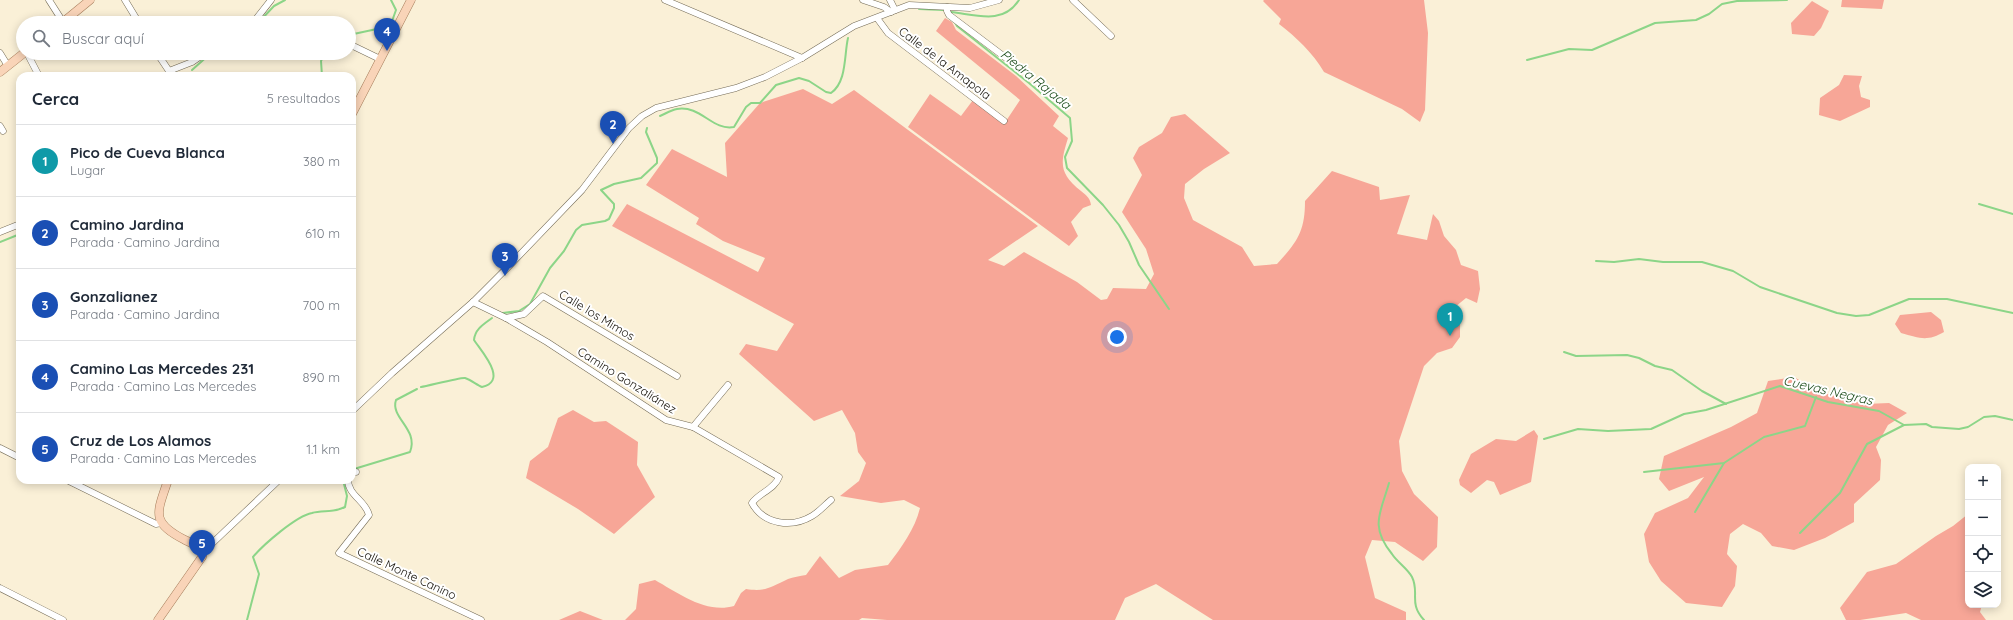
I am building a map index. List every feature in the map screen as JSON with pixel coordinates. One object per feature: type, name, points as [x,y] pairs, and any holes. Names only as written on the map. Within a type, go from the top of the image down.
[{"type":"main road","points":[[71,16],[90,0]]},
{"type":"main road","points":[[356,106],[411,0]]},
{"type":"main road","points":[[0,72],[16,60]]},
{"type":"main road","points":[[158,620],[202,557],[203,552],[200,547],[170,532],[161,523],[158,514],[167,484]]},
{"type":"street","points":[[49,0],[58,16]]},
{"type":"street","points":[[125,0],[135,16]]},
{"type":"street","points":[[258,16],[271,0]]},
{"type":"street","points":[[665,0],[802,58]]},
{"type":"street","points":[[863,0],[893,11]]},
{"type":"street","points":[[890,0],[893,11]]},
{"type":"street","points":[[356,407],[392,373],[473,302],[582,190],[629,128],[642,116],[656,108],[687,99],[736,88],[765,77],[802,58],[854,26],[893,11],[914,5],[970,8],[999,0]]},
{"type":"street","points":[[1074,0],[1111,36]]},
{"type":"street","points":[[947,7],[949,16],[1006,58]]},
{"type":"street","name":"Calle de la Amapola","points":[[876,18],[888,33],[1004,121]]},
{"type":"street","points":[[356,47],[380,59]]},
{"type":"street","points":[[0,53],[8,66]]},
{"type":"street","points":[[31,60],[37,72]]},
{"type":"street","points":[[161,60],[167,72]]},
{"type":"street","points":[[172,72],[195,60]]},
{"type":"street","points":[[0,232],[16,226]]},
{"type":"street","name":"Calle los Mimos","points":[[506,318],[524,314],[543,296],[677,376]]},
{"type":"street","name":"Camino Gonzaliánez","points":[[473,302],[506,318],[666,420],[693,427],[779,477],[776,484],[757,497],[752,503],[755,509],[774,523],[782,524],[812,516],[832,500]]},
{"type":"street","points":[[693,427],[728,385]]},
{"type":"street","points":[[0,448],[16,456]]},
{"type":"street","points":[[75,484],[156,524],[161,523]]},
{"type":"street","points":[[203,552],[275,484]]},
{"type":"street","name":"Calle Monte Canino","points":[[348,484],[352,493],[368,509],[369,515],[339,553],[481,620]]},
{"type":"street","points":[[0,588],[62,620]]},
{"type":"shaded area","points":[[1424,0],[1428,33],[1425,110],[1420,122],[1402,109],[1324,72],[1315,58],[1304,46],[1279,24],[1281,19],[1263,1]]},
{"type":"shaded area","points":[[1842,0],[1884,0],[1882,9],[1841,7]]},
{"type":"shaded area","points":[[1812,1],[1829,11],[1821,28],[1814,36],[1792,34],[1791,23]]},
{"type":"shaded area","points":[[945,18],[952,22],[956,30],[1016,76],[1059,116],[1053,126],[1068,138],[1063,168],[1074,185],[1088,197],[1091,205],[1083,208],[1071,222],[1078,236],[1069,246],[908,127],[930,94],[961,116],[973,100],[1004,124],[1020,100],[936,31]]},
{"type":"shaded area","points":[[1844,75],[1862,76],[1859,86],[1861,97],[1870,100],[1870,107],[1840,121],[1819,115],[1820,98],[1839,85]]},
{"type":"shaded area","points":[[803,89],[832,104],[854,90],[1038,226],[988,260],[1004,266],[1024,252],[1077,282],[1101,300],[1107,299],[1113,288],[1146,289],[1154,274],[1146,249],[1122,212],[1142,175],[1133,158],[1139,147],[1162,133],[1171,117],[1185,114],[1230,153],[1204,169],[1185,184],[1184,198],[1193,220],[1242,247],[1254,266],[1277,264],[1295,243],[1303,221],[1305,201],[1332,171],[1379,187],[1380,200],[1410,195],[1397,234],[1427,240],[1433,214],[1439,221],[1444,236],[1456,250],[1461,265],[1478,271],[1480,289],[1477,303],[1466,298],[1455,307],[1460,325],[1460,337],[1452,348],[1437,353],[1424,366],[1399,441],[1402,471],[1414,494],[1438,517],[1437,547],[1423,561],[1395,542],[1372,540],[1365,557],[1375,598],[1406,612],[1406,620],[1213,620],[1156,584],[1125,598],[1115,620],[887,620],[862,618],[859,620],[625,620],[636,609],[639,584],[655,580],[693,601],[703,605],[724,608],[734,606],[741,593],[746,589],[764,589],[790,578],[806,575],[820,556],[839,578],[855,570],[888,565],[907,538],[918,516],[920,508],[904,500],[881,503],[840,496],[859,481],[866,463],[858,452],[855,433],[842,410],[814,421],[739,354],[746,344],[777,351],[794,324],[612,226],[627,204],[758,272],[765,258],[723,241],[696,224],[699,218],[646,185],[672,149],[727,177],[725,143],[760,103]]},
{"type":"shaded area","points":[[1931,312],[1941,320],[1944,332],[1933,337],[1918,338],[1901,333],[1895,324],[1900,315]]},
{"type":"shaded area","points":[[1794,377],[1820,392],[1865,404],[1889,403],[1907,413],[1888,425],[1876,447],[1881,460],[1880,480],[1854,504],[1854,522],[1825,538],[1794,550],[1772,546],[1761,533],[1743,524],[1730,534],[1727,554],[1737,566],[1735,586],[1722,607],[1686,603],[1661,581],[1649,562],[1644,534],[1655,513],[1688,498],[1704,477],[1669,491],[1659,479],[1664,456],[1731,427],[1757,413],[1768,381]]},
{"type":"shaded area","points":[[573,410],[594,422],[606,421],[638,442],[637,465],[655,497],[614,534],[578,509],[526,478],[530,461],[548,447],[558,418]]},
{"type":"shaded area","points":[[1534,430],[1538,436],[1531,482],[1500,495],[1494,482],[1487,480],[1471,493],[1460,485],[1459,480],[1471,454],[1496,439],[1516,441]]},
{"type":"shaded area","points":[[1965,516],[1965,608],[1981,608],[1980,612],[1986,620],[1921,620],[1906,613],[1860,620],[1846,620],[1840,608],[1867,572],[1896,564]]},
{"type":"shaded area","points":[[580,611],[603,620],[559,620]]},
{"type":"waterway","points":[[265,16],[274,6],[285,0]]},
{"type":"waterway","points":[[356,33],[386,27],[391,24],[396,10],[391,0]]},
{"type":"waterway","points":[[951,12],[980,16],[997,16],[1013,8],[1019,0]]},
{"type":"waterway","points":[[1527,60],[1569,49],[1592,50],[1655,23],[1696,20],[1709,14],[1722,4],[1737,1],[1787,0]]},
{"type":"waterway","points":[[919,9],[943,10]]},
{"type":"waterway","name":"Piedra Rajada","points":[[955,22],[957,26],[1029,83],[1070,118],[1072,141],[1065,157],[1067,168],[1103,205],[1119,225],[1129,242],[1139,265],[1169,309]]},
{"type":"waterway","points":[[660,116],[677,109],[685,109],[700,114],[719,125],[734,127],[746,107],[751,103],[760,103],[776,85],[799,78],[809,81],[826,92],[831,93],[840,82],[844,68],[848,38]]},
{"type":"waterway","points":[[192,70],[203,60]]},
{"type":"waterway","points":[[322,60],[322,72]]},
{"type":"waterway","points":[[503,313],[519,311],[530,304],[550,268],[564,251],[576,230],[582,225],[609,219],[614,208],[614,204],[601,190],[614,184],[641,178],[657,163],[657,158],[646,132],[647,128]]},
{"type":"waterway","points":[[1979,204],[2013,214]]},
{"type":"waterway","points":[[0,242],[16,236]]},
{"type":"waterway","points":[[1596,261],[1614,262],[1639,259],[1663,262],[1702,262],[1733,271],[1760,287],[1837,313],[1856,316],[1869,315],[1909,299],[1947,299],[2013,313]]},
{"type":"waterway","points":[[421,387],[462,378],[465,378],[482,387],[490,384],[493,379],[491,365],[474,340],[478,330],[492,318]]},
{"type":"waterway","points":[[1564,352],[1576,356],[1627,355],[1639,358],[1655,366],[1672,370],[1702,391],[1726,404]]},
{"type":"waterway","name":"Cuevas Negras","points":[[1544,439],[1578,429],[1608,431],[1651,429],[1684,414],[1706,410],[1780,386],[1828,402],[1879,411],[1904,425],[1926,424],[1932,427],[1959,429],[1968,427],[1984,417],[1995,416],[2013,420]]},
{"type":"waterway","points":[[356,468],[410,452],[412,444],[411,437],[395,406],[396,400],[417,389]]},
{"type":"waterway","points":[[1644,472],[1724,463],[1764,437],[1805,426],[1816,397]]},
{"type":"waterway","points":[[1800,533],[1840,493],[1867,444],[1904,425]]},
{"type":"waterway","points":[[1695,512],[1724,463]]},
{"type":"waterway","points":[[1389,483],[1380,511],[1379,527],[1381,535],[1394,557],[1412,577],[1415,588],[1416,608],[1424,620]]},
{"type":"waterway","points":[[247,620],[259,574],[253,557],[264,545],[297,519],[312,513],[337,510],[345,507],[347,496],[344,484]]},
{"type":"place","name":"Camino Las Mercedes 231","points":[[387,51]]},
{"type":"place","name":"Camino Jardina","points":[[613,144]]},
{"type":"place","name":"Gonzalianez","points":[[505,276]]},
{"type":"place","name":"Pico de Cueva Blanca","points":[[1450,336]]},
{"type":"place","name":"Cruz de Los Alamos","points":[[202,563]]}]
